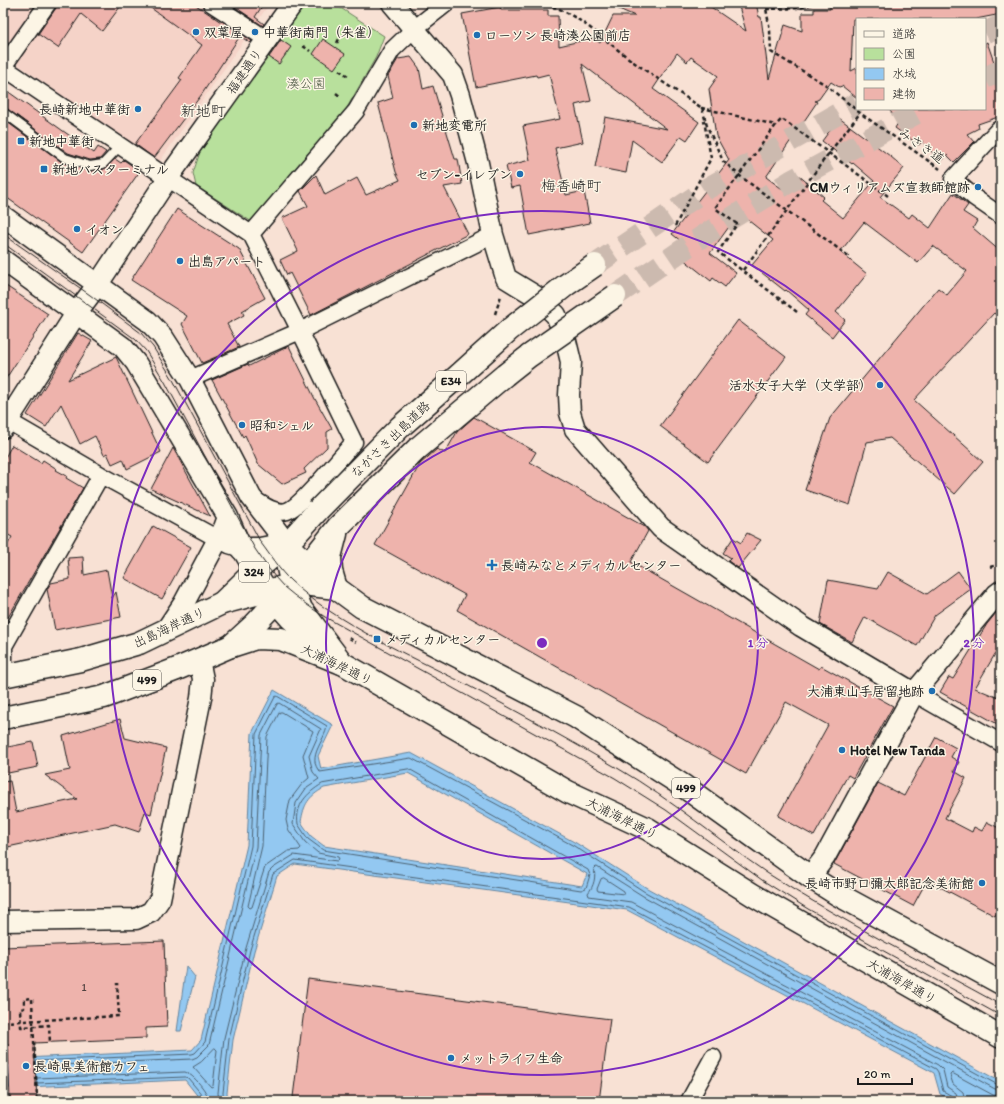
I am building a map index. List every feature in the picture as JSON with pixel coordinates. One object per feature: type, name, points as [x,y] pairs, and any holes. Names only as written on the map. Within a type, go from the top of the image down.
[{"type":"highway","name":"ながさき出島道路","points":[[222,603],[287,544],[318,510],[400,427],[509,330],[566,285],[594,266]]},
{"type":"highway","name":"ながさき出島道路","points":[[231,646],[271,597],[292,585],[338,527],[417,449],[529,356],[616,296]]},
{"type":"highway","name":"ながさき出島道路","points":[[287,544],[308,539],[338,527]]},
{"type":"highway","points":[[292,585],[311,585],[336,588],[331,571],[330,557],[338,527]]},
{"type":"highway","points":[[242,550],[260,549],[287,544],[286,555],[292,585],[301,610],[342,664]]},
{"type":"highway","name":"499","points":[[336,588],[362,608],[576,717],[682,785],[837,894],[1001,983]]},
{"type":"highway","name":"出島海岸通り","points":[[3,676],[81,660],[139,643],[222,603],[271,597]]},
{"type":"highway","name":"大浦海岸通り","points":[[231,646],[256,638],[281,639],[342,664],[568,792],[648,829],[753,894],[1001,1037]]},
{"type":"highway","name":"499","points":[[3,718],[104,697],[231,646]]},
{"type":"street","points":[[48,3],[3,67],[251,234],[354,442],[299,504],[286,512],[269,509],[251,497]]},
{"type":"street","points":[[211,3],[266,40]]},
{"type":"street","name":"福建通り","points":[[5,422],[77,312],[98,284],[168,178],[293,3]]},
{"type":"street","points":[[392,3],[453,76],[460,96],[478,163],[493,235],[506,278],[534,295],[556,315],[565,337],[571,362],[569,395],[570,413],[575,429],[661,528],[801,626],[1001,743]]},
{"type":"street","points":[[251,234],[356,111],[392,50],[414,29],[447,3]]},
{"type":"street","points":[[1001,128],[953,179],[975,198],[1001,216]]},
{"type":"street","points":[[3,216],[148,321],[163,337],[190,379],[251,497],[287,544],[336,588]]},
{"type":"street","points":[[190,379],[300,331],[493,235]]},
{"type":"street","points":[[3,260],[77,312],[123,347],[136,363],[228,516],[242,550],[271,597],[290,619],[342,664]]},
{"type":"street","points":[[5,422],[228,545],[242,550]]},
{"type":"street","points":[[3,676],[4,646],[101,475]]},
{"type":"street","points":[[166,630],[184,603],[224,528],[228,516]]},
{"type":"street","points":[[810,876],[825,857],[914,693],[1001,591]]},
{"type":"street","points":[[3,920],[136,919],[151,912],[160,899],[201,698],[203,679],[199,660]]},
{"type":"street","points":[[689,1101],[713,1057]]},
{"type":"lane","points":[[3,112],[65,158],[90,166],[103,164],[120,146]]},
{"type":"path","points":[[539,3],[549,4],[567,12],[637,65],[702,108],[776,125]]},
{"type":"path","points":[[765,3],[766,9],[800,8],[815,3]]},
{"type":"path","name":"みさき道","points":[[766,9],[771,52],[826,85],[856,110]]},
{"type":"path","points":[[337,43],[339,39]]},
{"type":"path","points":[[1001,44],[998,60],[1001,64]]},
{"type":"path","points":[[303,46],[310,51]]},
{"type":"path","points":[[339,70],[348,76]]},
{"type":"path","points":[[336,93],[340,96]]},
{"type":"path","points":[[702,108],[707,126],[723,161],[740,176],[851,258]]},
{"type":"path","points":[[675,226],[710,158],[702,108]]},
{"type":"path","name":"みさき道","points":[[856,110],[953,179]]},
{"type":"path","points":[[744,270],[860,113]]},
{"type":"path","points":[[797,312],[744,270],[718,252],[737,224],[715,208],[776,125],[782,119],[888,196]]},
{"type":"path","points":[[491,318],[496,313],[506,278]]},
{"type":"path","points":[[990,567],[1001,564]]},
{"type":"path","points":[[3,1022],[119,1016],[117,983]]},
{"type":"path","points":[[37,1101],[34,1042],[33,1021],[32,998],[24,999],[24,1008],[20,1008],[21,1027],[49,1025],[50,1043]]},
{"type":"shaded area","name":"長崎新地中華街","points":[[3,3],[270,3],[158,164],[3,54]]},
{"type":"green space","name":"湊公園","points":[[303,3],[333,3],[384,36],[376,57],[344,113],[297,166],[252,222],[196,186],[193,173],[200,152]]},
{"type":"water","points":[[274,690],[333,725],[318,756],[321,769],[411,753],[576,843],[647,888],[1001,1082],[1001,1101],[953,1101],[940,1094],[934,1073],[627,910],[295,864],[277,876],[254,951],[233,1040],[227,1093],[228,1101],[200,1101],[185,1080],[3,1088],[3,1059],[192,1050],[201,1040],[247,845],[252,733]],"holes":[[[408,773],[587,874],[582,886],[324,846],[311,836],[301,822],[302,816],[305,806],[310,798],[324,788]]]},
{"type":"water","points":[[186,966],[195,977],[181,1031],[177,1031]]},
{"type":"building","points":[[58,3],[123,3],[102,31],[81,14],[58,48],[38,34]]},
{"type":"building","points":[[144,3],[193,3],[252,41],[250,43],[240,36],[202,94],[154,158],[135,144],[182,80],[179,78],[202,45]]},
{"type":"building","points":[[233,3],[264,3],[255,17],[264,24],[263,26],[232,5]]},
{"type":"building","points":[[605,3],[705,3],[746,31],[738,3],[756,3],[759,17],[761,17],[769,79],[785,25],[802,31],[802,13],[814,13],[814,9],[830,9],[830,3],[1001,3],[1001,14],[981,18],[853,19],[851,71],[856,68],[856,97],[842,86],[839,87],[831,82],[819,99],[815,101],[817,102],[766,177],[785,191],[797,174],[824,197],[821,200],[843,218],[874,181],[853,163],[852,164],[822,141],[839,118],[904,168],[880,197],[909,218],[912,214],[930,228],[953,193],[968,205],[963,212],[977,221],[973,228],[1001,252],[1001,319],[994,313],[914,400],[983,462],[955,494],[890,438],[867,442],[850,505],[805,490],[830,418],[938,288],[947,295],[967,271],[933,246],[918,263],[864,222],[840,252],[867,274],[836,312],[845,320],[832,337],[805,315],[809,310],[786,290],[785,291],[752,265],[773,240],[739,213],[710,253],[736,273],[725,287],[713,278],[711,281],[678,255],[686,245],[672,234],[729,160],[716,136],[709,89],[718,76],[691,57],[687,62],[677,53],[653,89],[699,122],[687,140],[681,136],[662,162],[632,140],[626,173],[595,167],[605,117],[667,129],[582,64],[591,101],[575,105],[583,142],[555,148],[566,195],[584,191],[590,223],[529,235],[520,186],[511,188],[506,166],[530,160],[523,126],[560,119],[549,74],[537,77],[536,75],[476,87],[462,14],[500,7],[501,10],[548,10],[548,16],[558,16],[559,46],[593,38],[600,43],[613,16],[635,16]]},
{"type":"building","points":[[323,39],[345,54],[334,69],[313,54]]},
{"type":"building","points":[[281,40],[291,47],[279,64],[269,57]]},
{"type":"building","points":[[986,42],[1001,82],[1001,116],[978,124],[979,128],[967,134],[974,142],[954,162],[947,155],[940,161],[922,141],[919,145],[895,128],[898,123],[890,110],[986,110]]},
{"type":"building","points":[[411,57],[419,68],[423,89],[433,86],[455,159],[458,159],[462,184],[444,187],[468,234],[311,315],[290,273],[287,275],[280,260],[298,251],[282,218],[308,206],[300,191],[316,175],[325,195],[357,178],[366,195],[400,180],[396,172],[378,103],[393,98],[388,76],[398,59]]},
{"type":"building","points":[[3,88],[94,153],[98,147],[106,152],[100,159],[90,160],[68,153],[3,107]]},
{"type":"building","points":[[3,119],[63,163],[91,171],[104,169],[115,159],[121,163],[124,160],[140,171],[83,252],[3,195]]},
{"type":"building","points":[[177,209],[239,249],[265,298],[242,311],[244,315],[227,324],[239,347],[202,363],[182,324],[187,316],[131,280]]},
{"type":"building","points":[[3,284],[48,314],[3,383]]},
{"type":"building","points":[[738,320],[786,357],[708,462],[660,426]]},
{"type":"building","points":[[78,333],[92,341],[68,380],[116,357],[161,452],[127,469],[123,459],[112,464],[107,453],[104,455],[95,436],[80,444],[61,404],[46,427],[27,415]]},
{"type":"building","points":[[289,346],[315,399],[332,429],[327,432],[327,447],[304,469],[306,473],[282,484],[258,464],[245,435],[243,437],[212,380],[248,364],[249,366]]},
{"type":"building","name":"長崎みなとメディカルセンター","points":[[474,417],[536,452],[530,462],[645,527],[648,531],[631,562],[819,669],[821,666],[893,706],[853,778],[848,775],[814,836],[778,816],[828,725],[786,702],[746,774],[457,610],[465,595],[375,545],[420,464],[437,449],[445,453],[457,432]]},
{"type":"building","points":[[12,445],[41,463],[43,460],[67,476],[66,478],[83,488],[3,626],[3,552],[12,537],[3,532],[3,461]]},
{"type":"building","points":[[173,448],[210,516],[151,489]]},
{"type":"building","points":[[153,526],[191,547],[162,599],[124,578]]},
{"type":"building","points":[[747,533],[761,540],[738,568],[728,561],[731,558],[723,553],[733,538],[741,543]]},
{"type":"building","points":[[83,557],[84,575],[107,570],[112,598],[116,592],[121,617],[55,630],[47,589],[51,583],[70,579],[68,558]]},
{"type":"building","points":[[958,571],[971,589],[935,615],[917,646],[865,617],[852,642],[820,624],[828,580],[878,589],[888,572],[927,594]]},
{"type":"building","points":[[1001,607],[1001,644],[975,688],[1001,699],[1001,726],[940,692],[949,677],[953,679],[987,624]]},
{"type":"building","points":[[120,719],[125,738],[166,748],[151,814],[145,812],[139,832],[115,824],[3,848],[3,782],[10,781],[16,812],[77,799],[45,775],[70,770],[63,736]]},
{"type":"building","points":[[936,737],[956,748],[951,757],[959,762],[954,771],[966,778],[945,818],[972,832],[974,827],[982,831],[987,822],[1001,829],[1001,905],[995,916],[927,880],[913,906],[834,864],[878,783],[904,796]]},
{"type":"building","points":[[33,742],[38,767],[3,774],[3,748]]},
{"type":"building","points":[[164,941],[167,1027],[146,1028],[146,1038],[34,1043],[37,1101],[10,1101],[8,1044],[3,1044],[3,947]]},
{"type":"building","name":"メットライフ生命","points":[[308,979],[610,1019],[599,1101],[326,1101],[293,1097]]},
{"type":"tunnel","points":[[986,32],[1001,25]]},
{"type":"tunnel","points":[[986,78],[1001,70]]},
{"type":"tunnel","points":[[595,265],[708,188],[856,104]]},
{"type":"tunnel","points":[[615,296],[703,236],[791,181],[922,110]]},
{"type":"tram line","points":[[3,234],[141,333],[153,347],[172,378],[261,543],[279,568],[309,597],[374,638],[465,684],[562,736],[619,769],[639,781],[748,860],[795,891],[853,925],[1001,1005]]},
{"type":"tram line","points":[[3,243],[135,339],[146,351],[165,382],[255,549],[276,578],[294,595],[325,617],[615,778],[666,810],[762,880],[808,909],[1001,1016]]},
{"type":"place","name":"双葉屋","points":[[196,32]]},
{"type":"place","name":"中華街南門（朱雀）","points":[[255,32]]},
{"type":"place","name":"ローソン 長崎湊公園前店","points":[[477,35]]},
{"type":"place","name":"長崎新地中華街","points":[[138,109]]},
{"type":"place","name":"新地変電所","points":[[414,125]]},
{"type":"place","name":"新地中華街","points":[[21,141]]},
{"type":"place","name":"新地バスターミナル","points":[[44,169]]},
{"type":"place","name":"セブン-イレブン","points":[[520,174]]},
{"type":"place","name":"CMウィリアムズ宣教師館跡","points":[[978,187]]},
{"type":"place","name":"イオン","points":[[77,229]]},
{"type":"place","name":"出島アパート","points":[[180,261]]},
{"type":"place","name":"活水女子大学（文学部）","points":[[880,385]]},
{"type":"place","name":"昭和シェル","points":[[242,425]]},
{"type":"place","name":"長崎みなとメディカルセンター","points":[[492,565]]},
{"type":"place","name":"メディカルセンター","points":[[377,639]]},
{"type":"place","name":"大浦東山手居留地跡","points":[[932,691]]},
{"type":"place","name":"Hotel New Tanda","points":[[842,750]]},
{"type":"place","name":"長崎市野口彌太郎記念美術館","points":[[982,883]]},
{"type":"place","name":"メットライフ生命","points":[[451,1058]]},
{"type":"place","name":"長崎県美術館カフェ","points":[[26,1066]]},
{"type":"district","name":"新地町","points":[[203,111]]},
{"type":"district","name":"梅香崎町","points":[[571,186]]}]
